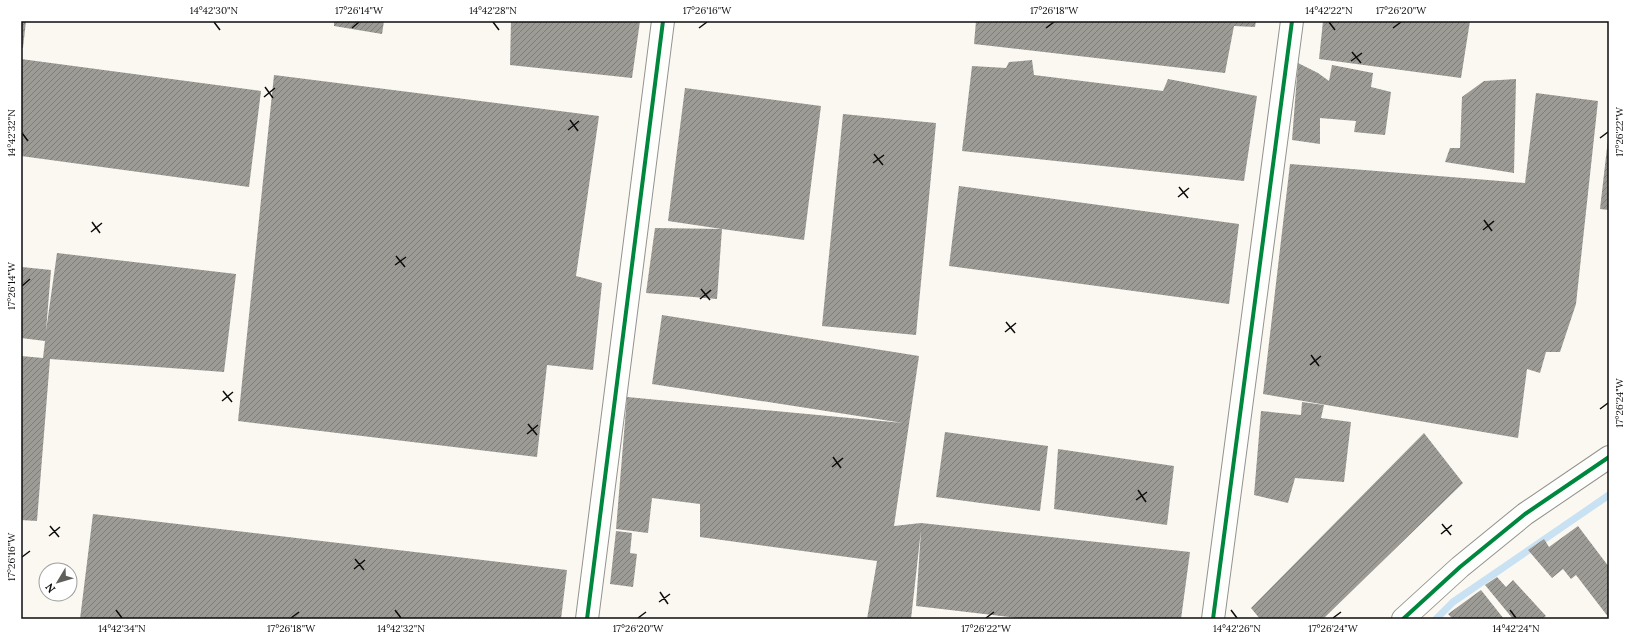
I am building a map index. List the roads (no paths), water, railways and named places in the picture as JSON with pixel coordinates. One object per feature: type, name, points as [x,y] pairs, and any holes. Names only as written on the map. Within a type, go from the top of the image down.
[{"type":"street","points":[[587,619],[662,21]]},
{"type":"street","points":[[1213,619],[1292,21]]},
{"type":"street","points":[[1403,619],[1460,566],[1525,514],[1609,456]]},
{"type":"waterway","points":[[1436,619],[1453,602],[1609,495]]}]
